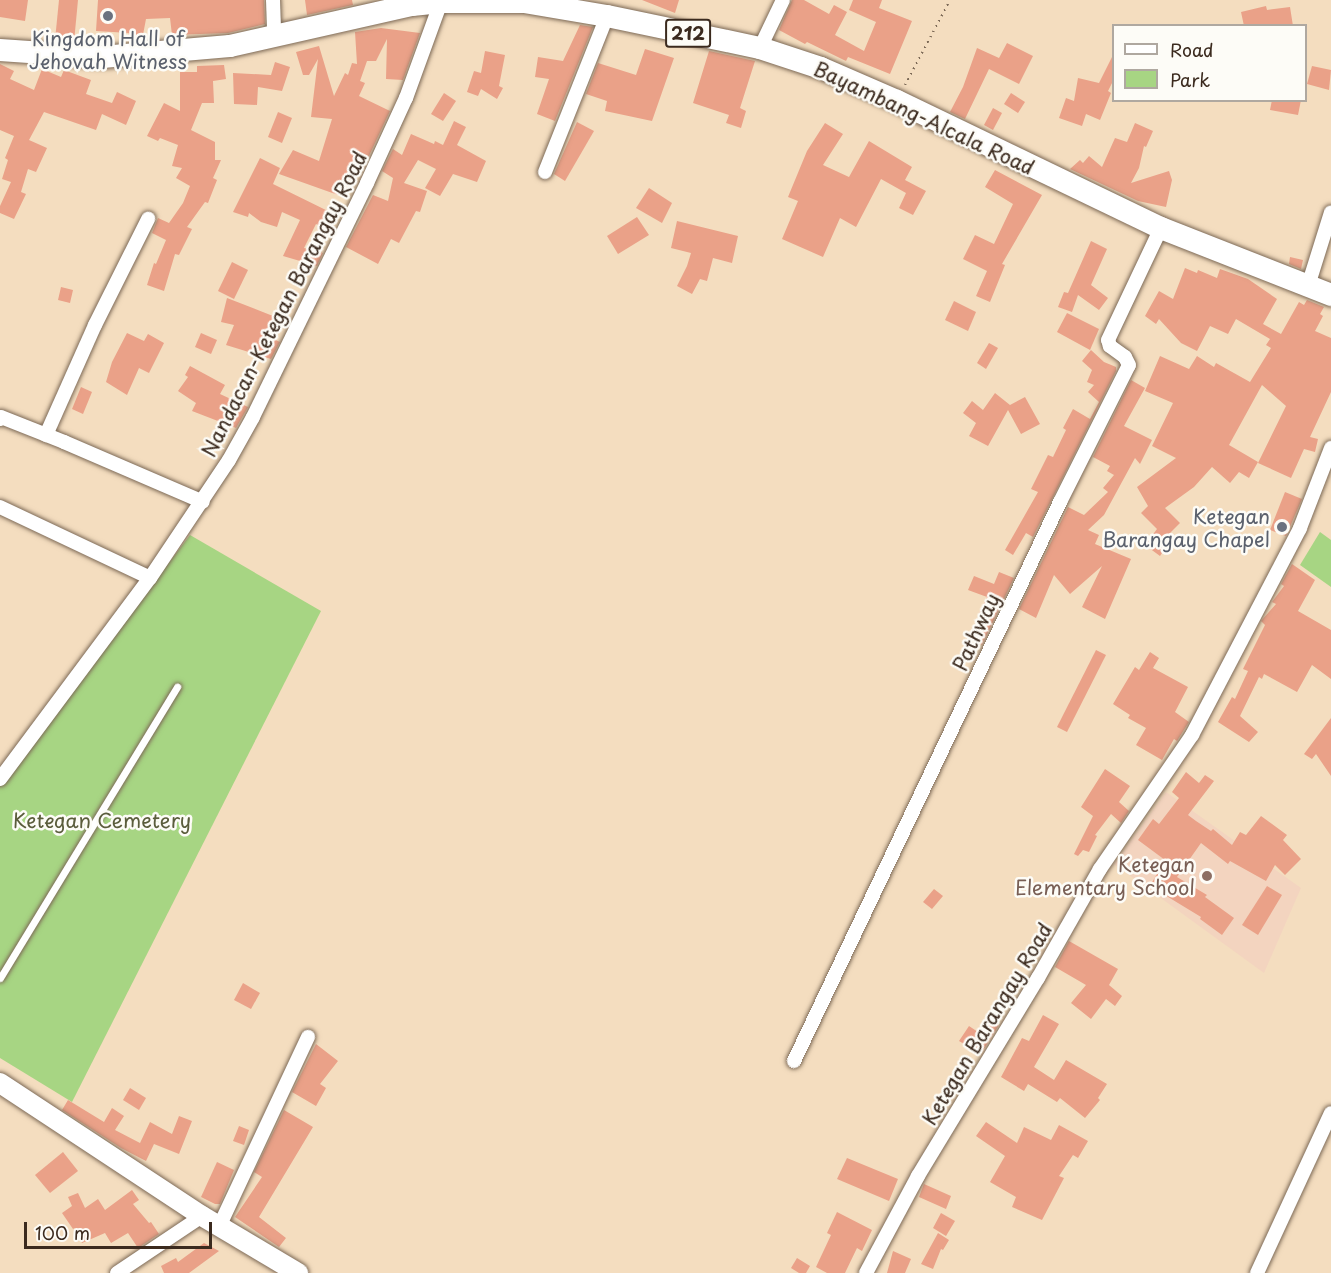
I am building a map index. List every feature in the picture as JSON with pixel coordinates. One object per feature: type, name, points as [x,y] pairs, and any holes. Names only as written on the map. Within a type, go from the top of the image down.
[{"type":"main road","name":"Bayambang-Alcala Road","points":[[0,50],[102,57],[230,46],[412,5],[441,2],[524,1],[607,16],[760,48],[821,68],[897,101],[1161,228],[1331,295]]},
{"type":"street","points":[[273,0],[274,36]]},
{"type":"street","points":[[760,48],[783,0]]},
{"type":"street","name":"Nandacan-Ketegan Barangay Road","points":[[0,779],[150,578],[203,502],[253,417],[406,98],[441,2]]},
{"type":"street","points":[[545,172],[607,16]]},
{"type":"street","points":[[1308,286],[1331,212]]},
{"type":"street","points":[[46,435],[95,325],[148,219]]},
{"type":"street","name":"Pathway","points":[[794,1061],[1064,492],[1129,365],[1125,357],[1110,346],[1108,340],[1161,228]]},
{"type":"street","points":[[0,419],[2,417],[203,502]]},
{"type":"street","name":"Ketegan Barangay Road","points":[[866,1273],[918,1176],[1038,978],[1100,869],[1192,735],[1300,528],[1331,448]]},
{"type":"street","points":[[0,507],[150,578]]},
{"type":"street","points":[[219,1227],[308,1037]]},
{"type":"street","points":[[0,1083],[219,1227],[298,1273]]},
{"type":"street","points":[[1257,1273],[1331,1113]]},
{"type":"street","points":[[117,1273],[202,1216]]},
{"type":"lane","points":[[0,978],[177,687]]},
{"type":"path","points":[[897,101],[950,0]]},
{"type":"shaded area","name":"Ketegan Elementary School","points":[[1166,792],[1301,888],[1264,973],[1114,864]]},
{"type":"green space","points":[[1320,532],[1331,540],[1331,587],[1300,565]]},
{"type":"green space","name":"Ketegan Cemetery","points":[[190,535],[321,611],[72,1102],[0,1058],[0,785]]},
{"type":"building","points":[[0,0],[28,0],[25,21],[0,17]]},
{"type":"building","points":[[59,0],[78,0],[74,42],[55,40]]},
{"type":"building","points":[[98,0],[264,0],[265,24],[228,33],[172,35],[170,18],[146,19],[142,40],[127,41],[129,33],[96,31]]},
{"type":"building","points":[[305,0],[352,0],[353,5],[307,15]]},
{"type":"building","points":[[642,0],[679,0],[675,13]]},
{"type":"building","points":[[792,0],[804,0],[829,14],[834,5],[847,12],[835,35],[864,51],[876,22],[849,10],[853,0],[882,0],[879,8],[912,21],[890,74],[848,57],[846,61],[779,30]]},
{"type":"building","points":[[1266,6],[1267,10],[1290,7],[1293,24],[1244,24],[1241,12]]},
{"type":"building","points":[[580,25],[593,27],[555,121],[537,114],[549,79],[535,77],[538,57],[563,61]]},
{"type":"building","points":[[381,28],[420,33],[403,80],[386,79],[387,39],[376,61],[367,61],[360,81],[365,83],[359,96],[390,111],[362,171],[354,167],[348,186],[341,184],[338,195],[279,174],[293,150],[319,161],[332,119],[311,117],[318,59],[309,75],[303,75],[296,52],[319,46],[334,96],[345,73],[348,75],[352,63],[357,64],[355,32]]},
{"type":"building","points":[[1007,43],[1033,56],[1019,84],[989,69],[965,119],[950,112],[963,87],[977,48],[999,58]]},
{"type":"building","points":[[645,49],[674,58],[652,121],[605,111],[607,101],[586,94],[598,63],[636,75]]},
{"type":"building","points":[[485,51],[505,55],[499,86],[503,88],[497,99],[481,89],[478,96],[467,92],[474,71],[481,73]]},
{"type":"building","points":[[709,51],[755,61],[740,108],[746,111],[741,128],[726,123],[729,115],[693,103]]},
{"type":"building","points":[[1112,57],[1112,83],[1108,91],[1111,93],[1100,120],[1086,114],[1082,126],[1059,118],[1066,98],[1074,101],[1078,78],[1099,83]]},
{"type":"building","points":[[275,62],[290,67],[282,91],[258,87],[257,105],[234,104],[233,73],[271,75]]},
{"type":"building","points":[[0,64],[14,71],[10,79],[34,90],[42,69],[61,77],[64,70],[91,80],[86,94],[112,103],[117,92],[136,101],[126,125],[102,114],[96,130],[44,112],[29,140],[47,148],[36,172],[28,169],[21,192],[26,194],[14,219],[0,213],[0,206],[11,182],[2,179],[8,160],[5,158],[14,136],[0,130]]},
{"type":"building","points":[[224,65],[226,79],[213,81],[214,103],[202,103],[191,130],[215,142],[215,160],[221,160],[213,178],[217,180],[208,203],[205,202],[187,227],[192,229],[179,255],[175,254],[164,291],[147,285],[154,263],[156,264],[166,240],[152,233],[158,218],[169,223],[183,203],[190,186],[176,178],[182,168],[172,166],[178,145],[147,136],[164,103],[180,111],[180,72],[197,72],[197,66]]},
{"type":"building","points":[[1312,66],[1331,70],[1329,90],[1307,84]]},
{"type":"building","points":[[444,93],[456,101],[443,121],[431,114]]},
{"type":"building","points":[[1011,93],[1025,102],[1018,113],[1004,104]]},
{"type":"building","points":[[1272,102],[1301,102],[1298,115],[1270,110]]},
{"type":"building","points":[[993,108],[1002,113],[993,130],[984,125]]},
{"type":"building","points":[[278,112],[292,118],[282,143],[268,137]]},
{"type":"building","points":[[454,121],[466,127],[457,145],[486,161],[477,182],[453,174],[440,196],[425,188],[436,169],[418,160],[404,183],[427,191],[420,212],[416,211],[399,243],[391,239],[378,264],[346,247],[373,195],[388,201],[393,178],[382,171],[393,149],[402,155],[411,134],[434,144],[435,141],[443,145]]},
{"type":"building","points":[[577,122],[594,131],[565,181],[554,174]]},
{"type":"building","points":[[825,123],[843,134],[823,165],[849,177],[869,141],[912,167],[905,180],[926,191],[913,215],[899,208],[906,193],[881,179],[856,227],[840,218],[823,257],[782,239],[798,201],[788,197],[807,151]]},
{"type":"building","points":[[1135,123],[1153,131],[1146,147],[1144,146],[1139,168],[1131,183],[1169,171],[1172,180],[1166,207],[1138,201],[1070,169],[1080,160],[1083,163],[1089,156],[1102,167],[1115,138],[1127,142]]},
{"type":"building","points":[[260,158],[280,168],[273,184],[336,215],[328,230],[316,224],[304,248],[323,253],[317,266],[283,256],[300,220],[282,212],[277,227],[261,222],[249,213],[248,217],[233,212]]},
{"type":"building","points":[[995,170],[1042,195],[1002,264],[1005,265],[990,302],[976,296],[987,271],[963,259],[975,235],[994,244],[1013,204],[985,187]]},
{"type":"building","points":[[649,188],[672,203],[662,223],[636,208]]},
{"type":"building","points":[[637,217],[649,235],[618,254],[607,236]]},
{"type":"building","points":[[677,221],[738,236],[732,263],[713,258],[707,281],[700,279],[692,294],[677,286],[691,253],[671,248]]},
{"type":"building","points":[[1091,241],[1107,249],[1091,285],[1108,298],[1099,310],[1078,295],[1072,312],[1058,307],[1064,292],[1068,293]]},
{"type":"building","points":[[1290,257],[1303,260],[1301,269],[1289,264]]},
{"type":"building","points":[[232,262],[248,270],[234,299],[218,291]]},
{"type":"building","points":[[1185,268],[1197,273],[1198,270],[1217,278],[1220,269],[1248,279],[1277,299],[1263,324],[1281,334],[1299,302],[1304,305],[1307,300],[1324,307],[1320,314],[1323,316],[1315,331],[1331,338],[1331,392],[1310,437],[1318,439],[1315,452],[1304,449],[1291,478],[1258,463],[1286,406],[1262,385],[1229,445],[1258,462],[1249,478],[1239,472],[1230,483],[1212,467],[1194,487],[1165,508],[1180,523],[1163,540],[1168,544],[1160,556],[1145,545],[1157,529],[1141,513],[1148,506],[1137,487],[1176,458],[1152,446],[1173,403],[1145,391],[1160,356],[1189,369],[1197,356],[1214,367],[1216,363],[1250,382],[1271,348],[1266,345],[1270,339],[1236,319],[1228,334],[1210,326],[1197,351],[1181,343],[1159,319],[1156,324],[1145,316],[1159,291],[1173,299]]},
{"type":"building","points":[[61,287],[73,290],[70,303],[58,300]]},
{"type":"building","points":[[227,298],[278,318],[271,338],[280,342],[271,359],[226,345],[234,325],[221,322]]},
{"type":"building","points":[[954,301],[976,312],[968,331],[945,320]]},
{"type":"building","points":[[1067,313],[1099,329],[1090,350],[1057,332]]},
{"type":"building","points":[[127,333],[144,341],[148,334],[164,343],[149,373],[139,368],[127,395],[106,382],[112,362]]},
{"type":"building","points":[[201,333],[217,340],[211,354],[195,347]]},
{"type":"building","points":[[989,343],[998,348],[986,369],[977,363]]},
{"type":"building","points":[[1091,350],[1104,362],[1116,367],[1116,371],[1033,537],[1026,533],[1013,555],[1005,550],[1038,492],[1031,489],[1048,455],[1053,457],[1066,430],[1063,428],[1073,409],[1090,419],[1099,402],[1088,392],[1094,385],[1087,382],[1092,370],[1082,361]]},
{"type":"building","points":[[190,366],[225,385],[220,394],[248,407],[236,428],[192,411],[196,403],[178,391],[188,377],[185,375]]},
{"type":"building","points":[[1131,380],[1145,388],[1124,426],[1152,440],[1140,464],[1135,458],[1104,515],[1088,530],[1099,535],[1095,544],[1131,559],[1105,619],[1082,607],[1102,566],[1070,594],[1054,575],[1036,618],[1019,609],[1068,507],[1084,515],[1108,492],[1103,488],[1114,475],[1107,471],[1110,466],[1093,457]]},
{"type":"building","points":[[81,387],[92,392],[83,414],[72,409]]},
{"type":"building","points":[[995,393],[1010,405],[1025,397],[1040,424],[1021,434],[1008,410],[988,446],[969,436],[976,423],[963,413],[972,401],[983,410]]},
{"type":"building","points":[[1285,492],[1302,499],[1286,536],[1270,530]]},
{"type":"building","points":[[1292,564],[1315,580],[1298,611],[1331,630],[1331,679],[1312,665],[1297,692],[1264,674],[1262,679],[1259,677],[1240,716],[1258,732],[1249,742],[1218,722],[1232,697],[1235,699],[1248,671],[1243,669],[1265,625],[1261,621],[1276,604],[1272,602],[1284,586],[1281,584]]},
{"type":"building","points":[[999,572],[1014,578],[982,645],[969,637],[982,615],[979,613],[987,597],[968,590],[974,576],[994,584]]},
{"type":"building","points":[[1096,650],[1106,655],[1067,732],[1057,727]]},
{"type":"building","points":[[1150,652],[1159,658],[1153,668],[1188,687],[1175,712],[1189,722],[1177,741],[1174,739],[1162,760],[1136,745],[1146,728],[1128,718],[1130,715],[1113,704],[1135,667],[1139,670]]},
{"type":"building","points":[[1331,718],[1331,776],[1316,754],[1312,759],[1304,754]]},
{"type":"building","points":[[1105,769],[1130,786],[1119,802],[1129,811],[1121,823],[1111,814],[1095,835],[1097,836],[1089,852],[1083,850],[1078,856],[1074,854],[1093,816],[1081,807]]},
{"type":"building","points":[[1186,772],[1199,783],[1205,775],[1214,781],[1188,815],[1211,831],[1213,829],[1232,845],[1240,832],[1246,835],[1261,816],[1287,835],[1283,840],[1301,859],[1285,875],[1275,865],[1266,881],[1230,861],[1228,864],[1201,843],[1177,877],[1207,895],[1205,897],[1234,918],[1222,935],[1200,919],[1201,917],[1150,886],[1165,860],[1138,840],[1153,819],[1159,824],[1179,798],[1172,792]]},
{"type":"building","points":[[1267,886],[1282,895],[1258,935],[1242,925]]},
{"type":"building","points":[[934,889],[943,896],[932,909],[923,902]]},
{"type":"building","points":[[1069,941],[1118,969],[1109,985],[1122,996],[1115,1006],[1106,999],[1091,1019],[1071,1003],[1086,985],[1055,967]]},
{"type":"building","points":[[243,983],[260,993],[251,1009],[234,1000]]},
{"type":"building","points":[[1043,1015],[1059,1024],[1034,1067],[1054,1080],[1066,1060],[1107,1084],[1098,1098],[1100,1100],[1085,1118],[1060,1098],[1057,1102],[1028,1084],[1024,1091],[1001,1077],[1022,1038],[1029,1041]]},
{"type":"building","points":[[989,1017],[999,1025],[981,1054],[959,1041],[969,1026],[978,1032]]},
{"type":"building","points":[[316,1044],[338,1061],[320,1084],[326,1088],[316,1106],[292,1092]]},
{"type":"building","points":[[130,1088],[146,1098],[139,1110],[123,1100]]},
{"type":"building","points":[[68,1100],[104,1122],[112,1108],[124,1116],[115,1130],[140,1143],[150,1122],[172,1134],[179,1116],[192,1121],[179,1154],[154,1144],[146,1161],[121,1148],[62,1110]]},
{"type":"building","points":[[284,1110],[313,1127],[259,1217],[286,1238],[279,1247],[235,1217],[262,1177],[254,1172]]},
{"type":"building","points":[[986,1122],[1017,1143],[1024,1127],[1051,1140],[1059,1125],[1088,1141],[1078,1158],[1073,1155],[1059,1176],[1064,1178],[1042,1220],[1012,1207],[1016,1197],[990,1182],[1005,1156],[976,1136]]},
{"type":"building","points":[[239,1126],[249,1130],[244,1145],[233,1141]]},
{"type":"building","points":[[63,1152],[78,1171],[50,1193],[35,1175]]},
{"type":"building","points":[[847,1158],[898,1179],[889,1201],[837,1179]]},
{"type":"building","points":[[217,1162],[234,1170],[220,1204],[201,1197]]},
{"type":"building","points":[[924,1184],[951,1196],[946,1209],[919,1197]]},
{"type":"building","points":[[132,1190],[139,1200],[133,1204],[149,1223],[151,1222],[159,1234],[138,1248],[128,1233],[111,1243],[105,1233],[82,1243],[75,1228],[73,1229],[62,1213],[72,1206],[68,1197],[78,1193],[85,1208],[98,1199],[105,1210]]},
{"type":"building","points":[[837,1212],[872,1230],[862,1251],[857,1248],[845,1273],[827,1273],[816,1267],[831,1235],[827,1233]]},
{"type":"building","points":[[941,1213],[955,1221],[946,1236],[933,1228]]},
{"type":"building","points":[[938,1233],[949,1240],[943,1250],[941,1249],[933,1269],[921,1264]]},
{"type":"building","points":[[204,1243],[219,1251],[189,1273],[164,1273],[161,1266],[176,1258],[178,1262]]},
{"type":"building","points":[[893,1251],[911,1259],[905,1273],[887,1273]]},
{"type":"building","points":[[797,1258],[810,1266],[806,1273],[799,1273],[791,1268]]},
{"type":"place","name":"Kingdom Hall of Jehovah Witness","points":[[108,16]]},
{"type":"place","name":"Ketegan Barangay Chapel","points":[[1282,527]]},
{"type":"place","name":"Ketegan Elementary School","points":[[1207,876]]}]
